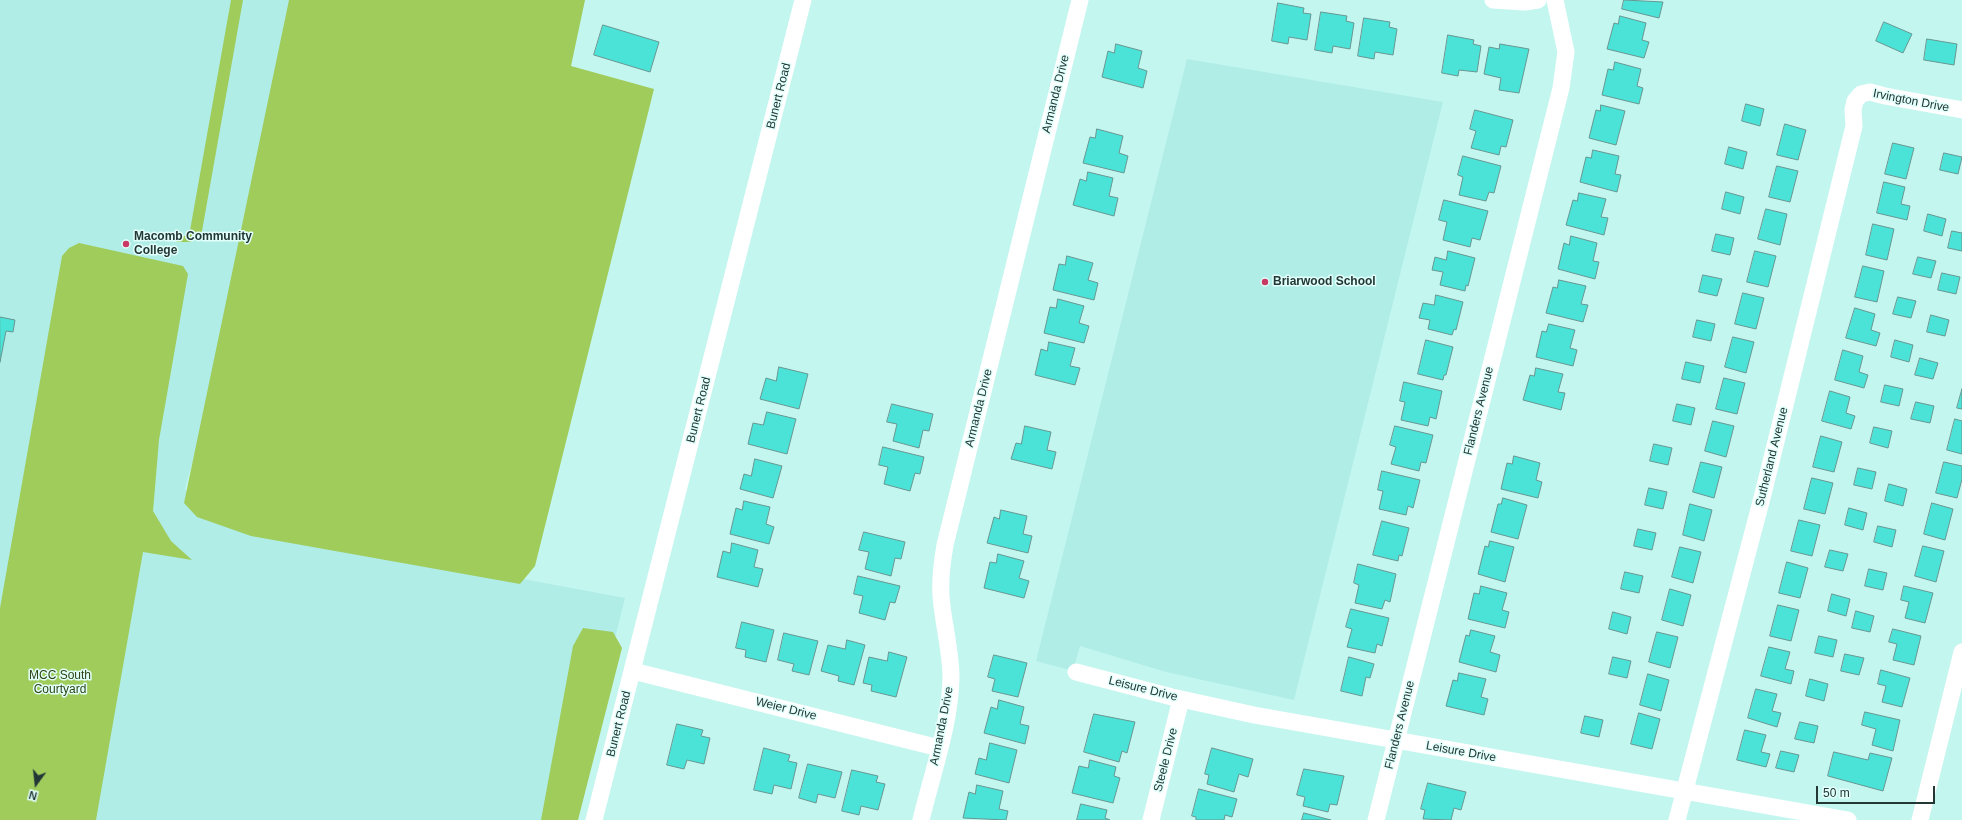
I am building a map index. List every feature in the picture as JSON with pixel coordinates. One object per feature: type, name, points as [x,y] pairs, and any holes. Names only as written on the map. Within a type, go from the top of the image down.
[{"type":"street","name":"Bunert Road","points":[[594,820],[803,0]]},
{"type":"street","name":"Armanda Drive","points":[[920,820],[939,748],[949,702],[951,680],[950,656],[941,596],[941,572],[945,545],[1080,0]]},
{"type":"street","points":[[1493,0],[1525,2],[1538,0]]},
{"type":"street","name":"Flanders Avenue","points":[[1376,820],[1561,88],[1566,52],[1555,0]]},
{"type":"street","name":"Irvington Drive","points":[[1861,94],[1870,92],[1962,110]]},
{"type":"street","name":"Sutherland Avenue","points":[[1678,820],[1765,486],[1854,126],[1853,110],[1855,101],[1861,94]]},
{"type":"street","points":[[1920,820],[1962,652]]},
{"type":"street","name":"Weier Drive","points":[[633,671],[939,748]]},
{"type":"street","name":"Leisure Drive","points":[[1076,672],[1181,699],[1254,715],[1848,820]]},
{"type":"street","name":"Steele Drive","points":[[1151,820],[1181,699]]},
{"type":"shaded area","name":"Macomb Community College","points":[[0,0],[319,0],[185,489],[212,521],[625,598],[570,820],[0,820]]},
{"type":"shaded area","name":"Briarwood School","points":[[1187,59],[1443,102],[1294,700],[1166,672],[1080,646],[1073,671],[1036,661]]},
{"type":"green space","points":[[231,0],[243,0],[202,231],[191,242],[176,242],[179,236],[189,236]]},
{"type":"green space","points":[[289,0],[585,0],[571,66],[654,89],[535,566],[520,584],[251,536],[197,517],[184,503]]},
{"type":"green space","name":"MCC South Courtyard","points":[[79,243],[183,266],[188,274],[159,440],[153,511],[171,541],[192,560],[143,552],[96,820],[0,820],[0,608],[62,256],[69,248]]},
{"type":"green space","points":[[583,628],[613,632],[622,648],[578,820],[541,820],[573,646]]},
{"type":"building","points":[[1624,0],[1663,2],[1659,18],[1622,9]]},
{"type":"building","points":[[1278,3],[1304,8],[1303,13],[1311,14],[1307,40],[1289,37],[1288,44],[1272,41]]},
{"type":"building","points":[[1321,12],[1347,16],[1346,21],[1354,23],[1350,49],[1333,46],[1332,53],[1315,50]]},
{"type":"building","points":[[1620,16],[1646,23],[1642,40],[1649,42],[1644,58],[1607,49],[1614,23],[1618,24]]},
{"type":"building","points":[[1364,18],[1390,22],[1389,27],[1397,29],[1393,55],[1375,52],[1374,59],[1358,56]]},
{"type":"building","points":[[1884,22],[1912,34],[1903,53],[1876,41]]},
{"type":"building","points":[[603,25],[659,42],[650,72],[594,55]]},
{"type":"building","points":[[1448,35],[1474,40],[1473,44],[1481,46],[1477,72],[1459,70],[1458,76],[1442,73]]},
{"type":"building","points":[[1927,39],[1957,44],[1954,65],[1924,60]]},
{"type":"building","points":[[1116,44],[1142,51],[1138,68],[1147,71],[1143,88],[1102,77],[1108,51],[1114,53]]},
{"type":"building","points":[[1500,44],[1529,49],[1519,93],[1499,90],[1501,78],[1484,74],[1489,47],[1499,49]]},
{"type":"building","points":[[1615,62],[1641,69],[1637,86],[1643,88],[1639,104],[1602,95],[1608,69],[1613,70]]},
{"type":"building","points":[[1746,104],[1764,109],[1760,126],[1742,121]]},
{"type":"building","points":[[1601,105],[1625,111],[1616,145],[1589,138],[1596,110],[1600,111]]},
{"type":"building","points":[[1475,110],[1513,120],[1506,147],[1501,146],[1499,155],[1471,148],[1476,131],[1470,129]]},
{"type":"building","points":[[1785,124],[1806,130],[1798,160],[1777,155]]},
{"type":"building","points":[[1097,129],[1123,136],[1119,153],[1128,156],[1124,173],[1083,163],[1090,137],[1095,138]]},
{"type":"building","points":[[1893,143],[1914,148],[1906,179],[1885,174]]},
{"type":"building","points":[[1729,147],[1747,152],[1743,169],[1725,164]]},
{"type":"building","points":[[1593,150],[1619,156],[1615,174],[1621,175],[1617,192],[1580,182],[1586,157],[1591,158]]},
{"type":"building","points":[[1944,153],[1962,157],[1958,174],[1940,170]]},
{"type":"building","points":[[1463,156],[1501,166],[1494,193],[1489,192],[1486,201],[1459,195],[1463,177],[1458,175]]},
{"type":"building","points":[[1777,166],[1798,171],[1790,202],[1769,197]]},
{"type":"building","points":[[1088,172],[1113,178],[1109,196],[1118,198],[1114,216],[1073,205],[1080,179],[1086,181]]},
{"type":"building","points":[[1884,182],[1905,187],[1901,204],[1910,206],[1907,220],[1877,213]]},
{"type":"building","points":[[1726,192],[1744,197],[1740,214],[1722,209]]},
{"type":"building","points":[[1579,193],[1606,199],[1601,217],[1608,218],[1604,235],[1566,225],[1573,200],[1577,201]]},
{"type":"building","points":[[1444,200],[1488,211],[1480,240],[1472,238],[1470,247],[1443,240],[1447,222],[1439,220]]},
{"type":"building","points":[[1766,209],[1787,214],[1780,245],[1758,239]]},
{"type":"building","points":[[1928,214],[1946,219],[1942,236],[1924,231]]},
{"type":"building","points":[[1873,224],[1894,229],[1887,260],[1866,255]]},
{"type":"building","points":[[1952,231],[1962,233],[1962,251],[1948,248]]},
{"type":"building","points":[[1716,234],[1734,238],[1730,255],[1712,251]]},
{"type":"building","points":[[1571,236],[1597,243],[1593,261],[1599,262],[1595,279],[1558,269],[1564,243],[1569,245]]},
{"type":"building","points":[[1448,251],[1475,258],[1468,286],[1466,285],[1465,291],[1440,285],[1443,272],[1432,270],[1435,257],[1446,260]]},
{"type":"building","points":[[1755,251],[1776,256],[1768,287],[1747,282]]},
{"type":"building","points":[[1067,256],[1093,263],[1088,280],[1098,283],[1094,300],[1053,290],[1059,264],[1065,265]]},
{"type":"building","points":[[1918,257],[1936,261],[1931,278],[1913,274]]},
{"type":"building","points":[[1863,266],[1884,271],[1877,302],[1855,297]]},
{"type":"building","points":[[1942,273],[1960,277],[1956,294],[1938,290]]},
{"type":"building","points":[[1703,275],[1722,279],[1717,296],[1699,292]]},
{"type":"building","points":[[1559,280],[1586,286],[1581,304],[1588,305],[1583,322],[1546,313],[1553,287],[1557,288]]},
{"type":"building","points":[[1743,293],[1764,298],[1756,329],[1735,324]]},
{"type":"building","points":[[1436,295],[1463,302],[1456,330],[1454,329],[1452,335],[1428,329],[1430,320],[1419,318],[1423,303],[1434,305]]},
{"type":"building","points":[[1898,297],[1916,301],[1911,318],[1893,314]]},
{"type":"building","points":[[1058,299],[1084,306],[1079,323],[1089,326],[1084,343],[1044,333],[1050,307],[1056,308]]},
{"type":"building","points":[[1855,308],[1875,314],[1871,330],[1880,333],[1876,346],[1846,338]]},
{"type":"building","points":[[1931,315],[1949,320],[1945,336],[1927,332]]},
{"type":"building","points":[[0,317],[15,320],[13,332],[6,331],[0,362]]},
{"type":"building","points":[[1697,320],[1715,324],[1711,341],[1693,337]]},
{"type":"building","points":[[1549,324],[1575,330],[1570,348],[1577,350],[1573,366],[1536,357],[1542,331],[1546,332]]},
{"type":"building","points":[[1733,337],[1754,342],[1746,373],[1725,367]]},
{"type":"building","points":[[1426,340],[1453,347],[1446,375],[1444,375],[1443,380],[1418,374]]},
{"type":"building","points":[[1895,340],[1913,345],[1909,362],[1891,357]]},
{"type":"building","points":[[1049,342],[1075,348],[1070,366],[1080,368],[1075,385],[1035,375],[1041,349],[1047,351]]},
{"type":"building","points":[[1843,350],[1863,356],[1859,372],[1868,375],[1864,388],[1835,380]]},
{"type":"building","points":[[1920,358],[1938,363],[1933,379],[1915,375]]},
{"type":"building","points":[[1686,362],[1704,366],[1700,383],[1682,379]]},
{"type":"building","points":[[779,367],[808,374],[799,409],[760,399],[766,378],[776,381]]},
{"type":"building","points":[[1536,368],[1563,374],[1558,392],[1565,393],[1561,410],[1523,400],[1530,375],[1534,376]]},
{"type":"building","points":[[1724,378],[1745,383],[1737,414],[1716,409]]},
{"type":"building","points":[[1404,382],[1442,391],[1436,419],[1430,417],[1428,426],[1401,420],[1405,402],[1400,401]]},
{"type":"building","points":[[1885,385],[1903,389],[1899,406],[1881,402]]},
{"type":"building","points":[[1962,389],[1962,409],[1957,408]]},
{"type":"building","points":[[1830,391],[1850,397],[1846,413],[1855,416],[1851,429],[1822,421]]},
{"type":"building","points":[[1916,402],[1934,406],[1930,423],[1911,419]]},
{"type":"building","points":[[892,404],[933,414],[929,431],[923,430],[919,448],[893,441],[897,424],[887,422]]},
{"type":"building","points":[[1677,404],[1695,408],[1691,425],[1673,421]]},
{"type":"building","points":[[767,412],[796,419],[787,454],[748,444],[753,423],[763,425]]},
{"type":"building","points":[[1955,419],[1962,421],[1962,454],[1947,450]]},
{"type":"building","points":[[1713,421],[1734,426],[1726,457],[1705,451]]},
{"type":"building","points":[[1025,426],[1051,432],[1047,450],[1056,452],[1052,469],[1011,459],[1016,443],[1021,444]]},
{"type":"building","points":[[1395,426],[1433,435],[1426,463],[1421,462],[1419,471],[1391,464],[1396,447],[1390,445]]},
{"type":"building","points":[[1874,427],[1892,431],[1888,448],[1870,443]]},
{"type":"building","points":[[1821,436],[1842,442],[1834,472],[1813,467]]},
{"type":"building","points":[[1654,444],[1672,448],[1668,465],[1650,461]]},
{"type":"building","points":[[883,447],[924,457],[920,474],[915,473],[910,491],[884,484],[888,467],[879,465]]},
{"type":"building","points":[[1514,456],[1540,463],[1536,480],[1542,482],[1538,498],[1501,489],[1507,463],[1512,464]]},
{"type":"building","points":[[755,459],[782,466],[773,498],[740,489],[744,474],[751,476]]},
{"type":"building","points":[[1701,462],[1722,467],[1714,498],[1693,492]]},
{"type":"building","points":[[1944,462],[1962,466],[1962,479],[1957,498],[1936,493]]},
{"type":"building","points":[[1858,468],[1876,472],[1872,489],[1854,485]]},
{"type":"building","points":[[1382,471],[1420,480],[1413,508],[1408,506],[1406,515],[1379,509],[1383,491],[1378,490]]},
{"type":"building","points":[[1812,478],[1833,483],[1825,514],[1804,509]]},
{"type":"building","points":[[1889,484],[1907,489],[1903,506],[1885,501]]},
{"type":"building","points":[[1649,488],[1667,492],[1663,509],[1645,505]]},
{"type":"building","points":[[1503,498],[1527,505],[1518,539],[1491,532],[1498,504],[1501,504]]},
{"type":"building","points":[[744,501],[770,507],[766,524],[774,527],[769,544],[730,534],[736,508],[742,510]]},
{"type":"building","points":[[1932,503],[1953,509],[1945,540],[1924,534]]},
{"type":"building","points":[[1690,504],[1712,510],[1704,541],[1683,535]]},
{"type":"building","points":[[1849,508],[1867,513],[1863,530],[1845,525]]},
{"type":"building","points":[[1001,510],[1027,516],[1023,534],[1032,536],[1028,553],[987,543],[994,517],[999,519]]},
{"type":"building","points":[[1799,520],[1820,525],[1812,556],[1791,551]]},
{"type":"building","points":[[1382,521],[1409,528],[1402,556],[1399,555],[1398,561],[1373,555]]},
{"type":"building","points":[[1878,526],[1896,530],[1892,547],[1874,542]]},
{"type":"building","points":[[1638,529],[1656,533],[1652,550],[1634,546]]},
{"type":"building","points":[[864,532],[905,542],[901,559],[895,558],[891,576],[865,569],[869,552],[859,550]]},
{"type":"building","points":[[1490,541],[1514,547],[1505,582],[1478,574],[1485,546],[1488,547]]},
{"type":"building","points":[[732,543],[758,550],[754,567],[763,569],[758,587],[717,577],[723,551],[730,553]]},
{"type":"building","points":[[1923,546],[1944,551],[1936,582],[1915,576]]},
{"type":"building","points":[[1680,547],[1701,552],[1693,583],[1672,577]]},
{"type":"building","points":[[1830,550],[1848,554],[1843,571],[1825,567]]},
{"type":"building","points":[[998,554],[1024,561],[1019,578],[1029,581],[1024,598],[984,588],[990,562],[996,563]]},
{"type":"building","points":[[1787,562],[1808,568],[1800,598],[1779,593]]},
{"type":"building","points":[[1358,564],[1396,574],[1390,602],[1385,600],[1382,609],[1355,603],[1359,585],[1354,583]]},
{"type":"building","points":[[1869,569],[1887,573],[1883,590],[1865,586]]},
{"type":"building","points":[[1625,572],[1643,576],[1639,593],[1621,589]]},
{"type":"building","points":[[858,576],[900,586],[895,603],[890,602],[885,620],[859,613],[863,596],[854,594]]},
{"type":"building","points":[[1481,586],[1507,593],[1502,610],[1509,612],[1505,628],[1468,619],[1474,593],[1479,594]]},
{"type":"building","points":[[1904,586],[1933,593],[1925,623],[1905,618],[1909,602],[1901,600]]},
{"type":"building","points":[[1670,589],[1691,595],[1683,626],[1662,620]]},
{"type":"building","points":[[1832,594],[1850,599],[1846,616],[1828,611]]},
{"type":"building","points":[[1778,605],[1799,610],[1791,641],[1770,636]]},
{"type":"building","points":[[1351,609],[1389,618],[1382,646],[1377,644],[1375,653],[1347,647],[1352,629],[1346,627]]},
{"type":"building","points":[[1856,611],[1874,616],[1870,632],[1852,628]]},
{"type":"building","points":[[1613,612],[1631,617],[1627,634],[1609,629]]},
{"type":"building","points":[[742,622],[774,630],[766,662],[745,657],[746,650],[736,648]]},
{"type":"building","points":[[1893,629],[1921,636],[1914,665],[1893,660],[1897,644],[1889,642]]},
{"type":"building","points":[[1471,630],[1495,636],[1490,652],[1500,655],[1496,672],[1459,662],[1466,635],[1469,636]]},
{"type":"building","points":[[1657,632],[1678,637],[1670,668],[1649,662]]},
{"type":"building","points":[[784,633],[818,641],[809,675],[792,671],[794,664],[778,660]]},
{"type":"building","points":[[1819,636],[1837,640],[1833,657],[1815,653]]},
{"type":"building","points":[[847,640],[865,645],[854,685],[838,681],[839,676],[821,671],[828,645],[845,649]]},
{"type":"building","points":[[1769,647],[1790,652],[1785,669],[1794,671],[1791,684],[1761,676]]},
{"type":"building","points":[[889,652],[907,657],[896,697],[871,691],[872,685],[863,683],[869,657],[887,661]]},
{"type":"building","points":[[1845,654],[1864,658],[1859,675],[1841,671]]},
{"type":"building","points":[[994,655],[1027,663],[1018,697],[992,691],[995,679],[988,677]]},
{"type":"building","points":[[1349,657],[1374,664],[1370,678],[1366,677],[1362,696],[1341,691]]},
{"type":"building","points":[[1613,657],[1631,661],[1627,678],[1609,674]]},
{"type":"building","points":[[1881,670],[1910,678],[1902,707],[1882,702],[1886,686],[1878,684]]},
{"type":"building","points":[[1459,673],[1486,679],[1481,697],[1488,699],[1484,715],[1446,706],[1453,680],[1457,681]]},
{"type":"building","points":[[1648,674],[1669,680],[1661,711],[1640,705]]},
{"type":"building","points":[[1810,679],[1828,684],[1824,701],[1806,696]]},
{"type":"building","points":[[1756,689],[1777,694],[1772,711],[1781,713],[1777,727],[1748,718]]},
{"type":"building","points":[[999,700],[1024,707],[1020,724],[1029,726],[1025,744],[984,733],[991,707],[997,709]]},
{"type":"building","points":[[1865,712],[1900,720],[1893,751],[1872,745],[1876,729],[1862,725]]},
{"type":"building","points":[[1639,713],[1660,719],[1652,749],[1631,744]]},
{"type":"building","points":[[1094,714],[1135,722],[1127,753],[1122,751],[1119,762],[1084,752]]},
{"type":"building","points":[[1585,716],[1603,720],[1599,737],[1581,733]]},
{"type":"building","points":[[1800,722],[1818,726],[1814,743],[1795,739]]},
{"type":"building","points":[[677,724],[703,730],[701,736],[710,738],[704,764],[687,760],[684,769],[667,765]]},
{"type":"building","points":[[1745,730],[1766,735],[1761,752],[1770,754],[1766,767],[1737,760]]},
{"type":"building","points":[[990,743],[1017,750],[1009,783],[975,774],[979,758],[986,760]]},
{"type":"building","points":[[764,748],[790,755],[788,761],[797,763],[791,789],[774,785],[772,794],[754,790]]},
{"type":"building","points":[[1212,748],[1253,759],[1248,777],[1239,774],[1234,792],[1207,784],[1209,775],[1205,774]]},
{"type":"building","points":[[1781,751],[1799,755],[1794,772],[1776,768]]},
{"type":"building","points":[[1834,752],[1868,760],[1870,753],[1892,758],[1883,791],[1828,776]]},
{"type":"building","points":[[1090,760],[1116,767],[1114,776],[1120,778],[1113,803],[1072,793],[1079,766],[1088,768]]},
{"type":"building","points":[[808,764],[842,772],[835,798],[818,794],[816,803],[799,798]]},
{"type":"building","points":[[1304,769],[1344,776],[1337,805],[1330,804],[1328,812],[1303,806],[1305,797],[1297,795]]},
{"type":"building","points":[[852,770],[878,776],[876,782],[885,784],[878,810],[861,806],[859,815],[842,811]]},
{"type":"building","points":[[1428,783],[1466,792],[1461,810],[1454,808],[1451,820],[1423,819],[1425,810],[1421,809]]},
{"type":"building","points":[[977,785],[1003,791],[999,809],[1008,811],[1006,820],[963,818],[969,792],[975,794]]},
{"type":"building","points":[[1199,789],[1237,799],[1232,817],[1225,815],[1224,820],[1196,820],[1196,817],[1192,816]]},
{"type":"building","points":[[1081,804],[1107,810],[1105,818],[1110,820],[1077,820]]},
{"type":"building","points":[[1304,813],[1331,820],[1302,820]]},
{"type":"place","name":"Macomb Community College","points":[[126,244]]},
{"type":"place","name":"Briarwood School","points":[[1265,282]]}]
